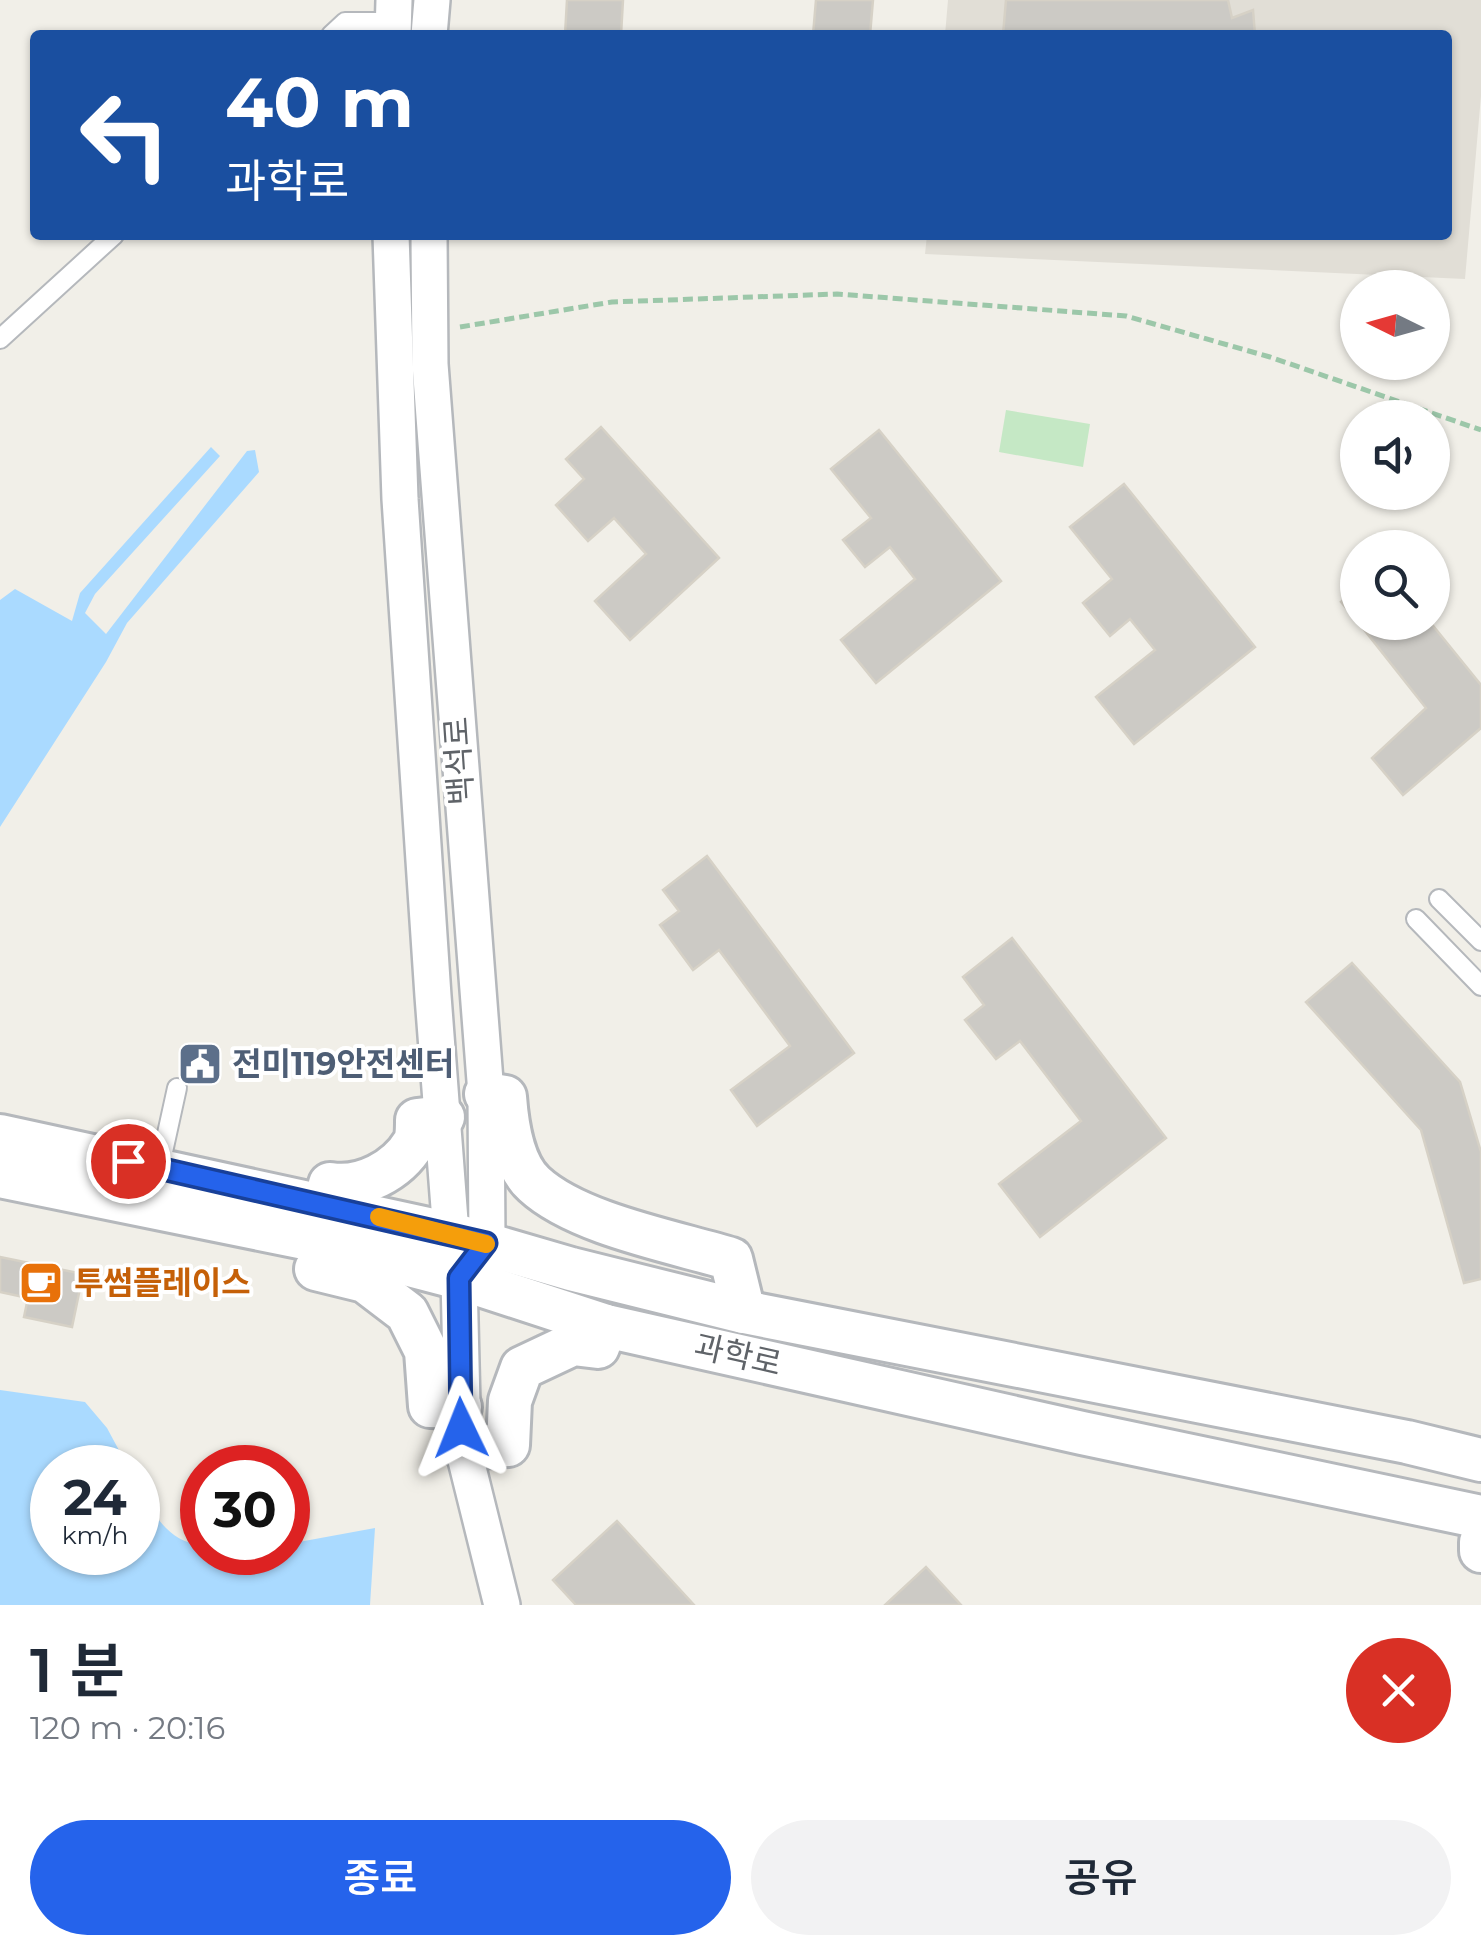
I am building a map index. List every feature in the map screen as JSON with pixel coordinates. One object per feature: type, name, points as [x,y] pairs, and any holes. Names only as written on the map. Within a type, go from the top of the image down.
[{"type":"street","points":[[429,30],[432,0]]},
{"type":"street","name":"백석로","points":[[392,240],[400,500],[444,1118],[469,1238]]},
{"type":"street","name":"백석로","points":[[429,240],[430,364],[486,1094],[469,1238],[459,1278],[461,1428],[502,1605]]},
{"type":"street","points":[[486,1094],[505,1096],[508,1133],[531,1182],[571,1210],[732,1259],[744,1312]]},
{"type":"street","points":[[444,1118],[418,1120],[416,1141],[383,1174],[346,1186],[330,1184],[308,1267],[365,1280],[408,1313],[426,1352],[430,1406],[461,1428],[508,1445],[510,1401],[522,1368],[573,1344],[598,1348],[606,1326]]},
{"type":"street","name":"과학로","points":[[0,1136],[154,1187],[319,1222],[469,1238],[571,1269],[744,1312],[1407,1442],[1481,1460]]},
{"type":"street","name":"과학로","points":[[0,1176],[154,1187]]},
{"type":"street","name":"과학로","points":[[319,1222],[459,1278],[606,1326],[1082,1434],[1481,1517]]},
{"type":"street","points":[[1481,1542],[1481,1551]]},
{"type":"lane","points":[[337,30],[345,22],[393,19]]},
{"type":"lane","points":[[0,339],[109,240]]},
{"type":"lane","points":[[1439,900],[1481,941]]},
{"type":"lane","points":[[1416,919],[1481,986]]},
{"type":"lane","points":[[154,1187],[178,1088]]},
{"type":"path","points":[[452,329],[612,302],[837,294],[1126,316],[1270,358],[1481,430]]},
{"type":"shaded area","points":[[948,0],[1481,0],[1481,96],[1465,279],[1450,278],[1450,270],[1340,270],[1340,273],[925,254],[926,240],[1452,240],[1452,30],[945,30]]},
{"type":"green space","points":[[1006,410],[1090,424],[1083,467],[999,452]]},
{"type":"water","points":[[211,447],[220,456],[95,594],[85,613],[106,634],[247,451],[255,450],[259,472],[127,623],[0,827],[0,600],[15,589],[72,621],[80,593]]},
{"type":"water","points":[[0,1390],[85,1402],[116,1445],[30,1445],[30,1575],[160,1575],[160,1521],[180,1538],[180,1575],[310,1575],[310,1540],[375,1528],[370,1605],[0,1605]]},
{"type":"building","points":[[567,0],[623,0],[621,30],[565,30]]},
{"type":"building","points":[[816,0],[873,0],[870,30],[813,30]]},
{"type":"building","points":[[1006,0],[1228,0],[1232,18],[1253,10],[1255,30],[1003,30]]},
{"type":"building","points":[[601,427],[719,558],[630,640],[595,601],[646,554],[614,518],[588,541],[556,505],[584,479],[566,459]]},
{"type":"building","points":[[879,430],[1001,581],[876,683],[841,640],[915,579],[890,547],[865,567],[843,540],[871,518],[831,469]]},
{"type":"building","points":[[1124,484],[1255,647],[1134,744],[1096,697],[1155,650],[1130,619],[1110,636],[1083,603],[1112,579],[1070,527]]},
{"type":"building","points":[[1372,640],[1445,640],[1481,685],[1481,728],[1403,795],[1372,758],[1426,708]]},
{"type":"building","points":[[707,856],[854,1053],[757,1126],[731,1090],[790,1046],[719,950],[693,970],[660,925],[679,911],[663,890]]},
{"type":"building","points":[[1012,938],[1166,1138],[1040,1237],[999,1184],[1081,1121],[1020,1041],[996,1059],[965,1020],[984,1005],[963,977]]},
{"type":"building","points":[[1352,963],[1460,1082],[1481,1152],[1481,1279],[1464,1283],[1421,1130],[1306,1002]]},
{"type":"building","name":"투썸플레이스","points":[[0,1257],[83,1274],[72,1327],[24,1317],[28,1298],[0,1292]]},
{"type":"building","points":[[617,1521],[694,1605],[576,1605],[553,1580]]},
{"type":"building","points":[[926,1567],[961,1605],[885,1605]]},
{"type":"slow traffic","points":[[379,1217],[486,1244]]},
{"type":"place","name":"전미119안전센터","points":[[200,1064]]},
{"type":"place","name":"투썸플레이스","points":[[41,1283]]},
{"type":"route","points":[[128,1161],[486,1243],[459,1278],[461,1428]]}]
